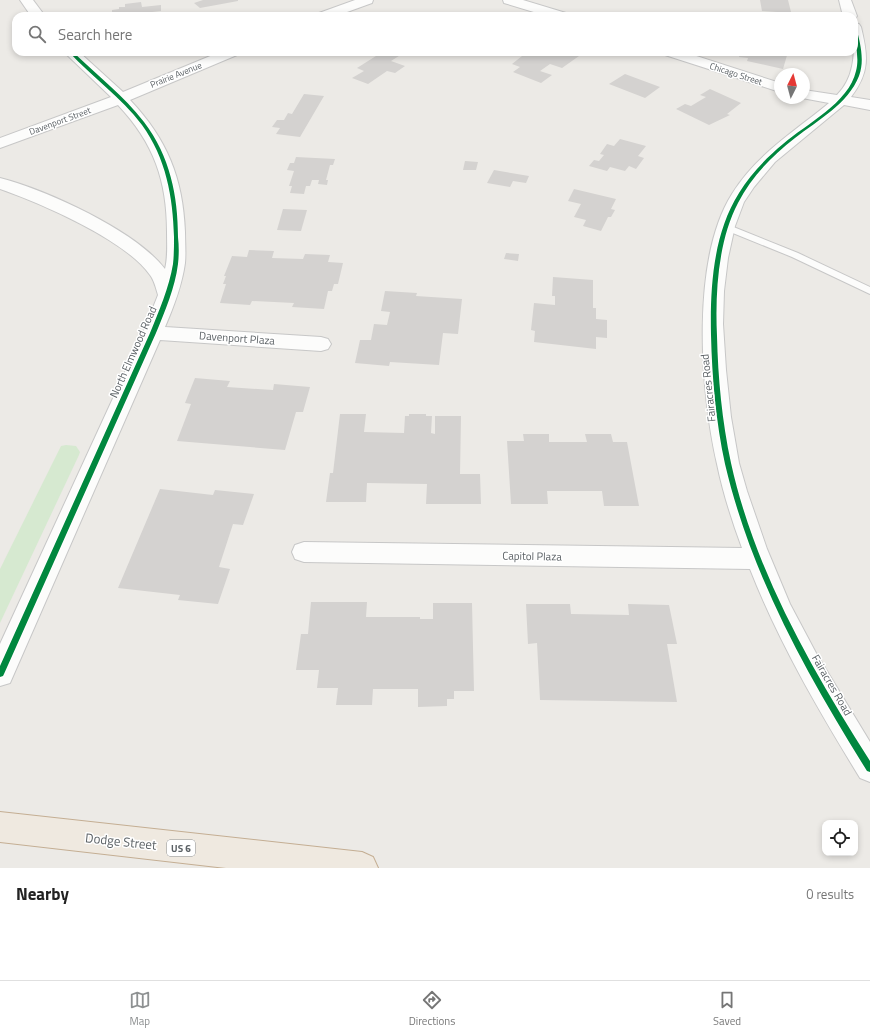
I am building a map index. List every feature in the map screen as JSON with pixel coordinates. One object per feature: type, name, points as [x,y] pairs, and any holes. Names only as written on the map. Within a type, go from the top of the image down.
[{"type":"highway","name":"Dodge Street","points":[[0,827],[362,868]]},
{"type":"street","points":[[26,0],[35,12]]},
{"type":"street","points":[[335,12],[367,0]]},
{"type":"street","points":[[509,0],[548,12]]},
{"type":"street","points":[[845,0],[849,12]]},
{"type":"street","name":"Fairacres Road","points":[[858,45],[860,64],[857,77],[848,91],[838,101],[785,144],[764,165],[739,195],[726,227],[714,292],[715,376],[728,463],[742,512],[760,559],[784,617],[819,684],[870,768]]},
{"type":"street","name":"North Elmwood Road","points":[[0,674],[153,333],[168,295],[176,265],[176,215],[168,174],[161,154],[150,135],[119,99],[75,56]]},
{"type":"street","name":"Prairie Avenue","points":[[119,99],[222,56]]},
{"type":"street","name":"Chicago Street","points":[[682,56],[774,86]]},
{"type":"street","points":[[810,95],[870,105]]},
{"type":"street","name":"Davenport Street","points":[[0,143],[119,99]]},
{"type":"street","points":[[0,183],[54,203],[78,215],[120,240],[147,260],[160,275],[168,295]]},
{"type":"street","name":"Davenport Plaza","points":[[153,333],[321,344]]},
{"type":"street","name":"Capitol Plaza","points":[[304,552],[760,559]]},
{"type":"lane","points":[[726,227],[795,255],[870,291]]},
{"type":"green space","points":[[61,446],[76,446],[80,452],[79,455],[0,623],[0,569]]},
{"type":"building","points":[[203,0],[238,1],[200,8],[194,3]]},
{"type":"building","points":[[760,0],[788,0],[791,12],[777,12],[762,11]]},
{"type":"building","points":[[141,2],[142,7],[161,5],[161,11],[112,12],[112,10],[119,9],[119,7],[125,7],[125,4]]},
{"type":"building","points":[[376,56],[399,56],[391,61],[405,66],[395,73],[387,71],[368,84],[352,78],[364,71],[357,68]]},
{"type":"building","points":[[522,56],[579,56],[562,68],[550,64],[540,71],[552,75],[541,83],[513,72],[520,67],[512,64]]},
{"type":"building","points":[[787,56],[783,68],[747,61],[748,58],[739,57]]},
{"type":"building","points":[[625,74],[660,87],[645,98],[609,84]]},
{"type":"building","points":[[710,89],[741,103],[727,114],[730,115],[709,125],[676,109],[685,104],[691,106],[706,97],[700,95]]},
{"type":"building","points":[[304,94],[324,96],[300,137],[276,134],[280,128],[272,127],[277,120],[284,120],[288,113],[292,114]]},
{"type":"building","points":[[620,139],[646,146],[638,156],[644,158],[636,169],[629,166],[625,171],[610,167],[607,171],[589,166],[594,160],[599,161],[604,155],[600,154],[607,144],[614,146]]},
{"type":"building","points":[[296,157],[335,159],[333,165],[330,165],[326,180],[328,180],[327,185],[318,184],[319,180],[312,180],[310,186],[306,186],[304,194],[290,193],[292,186],[289,186],[294,171],[287,170],[290,163],[294,163]]},
{"type":"building","points":[[465,161],[478,162],[476,170],[463,170]]},
{"type":"building","points":[[494,170],[529,176],[526,183],[513,181],[510,187],[487,183]]},
{"type":"building","points":[[574,189],[616,199],[611,209],[615,210],[611,217],[608,217],[601,231],[583,226],[586,220],[574,217],[581,204],[568,201]]},
{"type":"building","points":[[283,209],[307,210],[301,231],[277,230]]},
{"type":"building","points":[[249,250],[274,251],[272,258],[303,259],[305,254],[330,255],[328,262],[343,263],[338,284],[334,284],[332,291],[328,291],[324,309],[292,307],[294,303],[252,301],[250,305],[220,303],[226,284],[223,284],[226,276],[224,276],[232,256],[247,257]]},
{"type":"building","points":[[506,253],[519,254],[518,261],[504,259]]},
{"type":"building","points":[[553,277],[593,280],[593,308],[596,308],[596,319],[607,320],[607,338],[596,337],[596,349],[534,342],[535,331],[531,330],[534,303],[555,305],[555,296],[552,296]]},
{"type":"building","points":[[385,291],[417,293],[416,296],[462,299],[458,334],[443,333],[439,365],[390,362],[389,366],[355,363],[360,340],[371,340],[374,324],[387,325],[390,312],[381,311]]},
{"type":"building","points":[[195,378],[230,381],[227,387],[273,390],[274,384],[310,387],[303,412],[296,412],[285,450],[177,441],[191,404],[185,403]]},
{"type":"building","points":[[340,414],[366,414],[364,432],[404,433],[405,416],[409,416],[409,414],[426,414],[426,416],[432,416],[431,433],[435,434],[435,416],[461,416],[460,474],[480,474],[481,504],[426,504],[427,484],[367,483],[366,502],[326,502],[330,473],[333,473]]},
{"type":"building","points":[[523,434],[549,434],[549,442],[587,442],[585,434],[611,434],[613,442],[627,442],[639,506],[604,506],[602,491],[547,491],[548,504],[511,504],[507,441],[524,441]]},
{"type":"building","points":[[160,489],[213,495],[215,490],[254,494],[243,525],[233,524],[219,567],[230,569],[218,604],[178,600],[180,595],[118,588]]},
{"type":"building","points":[[311,602],[367,602],[366,617],[420,617],[420,619],[433,619],[433,603],[472,603],[474,691],[454,691],[454,699],[447,699],[447,706],[418,707],[418,689],[373,689],[372,705],[336,705],[338,688],[317,688],[319,670],[296,670],[301,634],[308,634]]},
{"type":"building","points":[[526,604],[570,604],[571,614],[629,615],[628,604],[669,605],[677,644],[667,644],[677,702],[540,700],[537,643],[528,644]]},
{"type":"cycle path","points":[[858,46],[860,58],[859,70],[852,86],[845,96],[836,105],[785,144],[769,159],[747,184],[736,202],[726,226],[716,274],[714,324],[718,401],[728,463],[735,491],[754,549],[792,635],[826,696],[870,768]]},
{"type":"cycle path","points":[[0,674],[153,333],[169,292],[176,264],[175,212],[168,173],[158,147],[151,135],[134,113],[75,56]]}]
